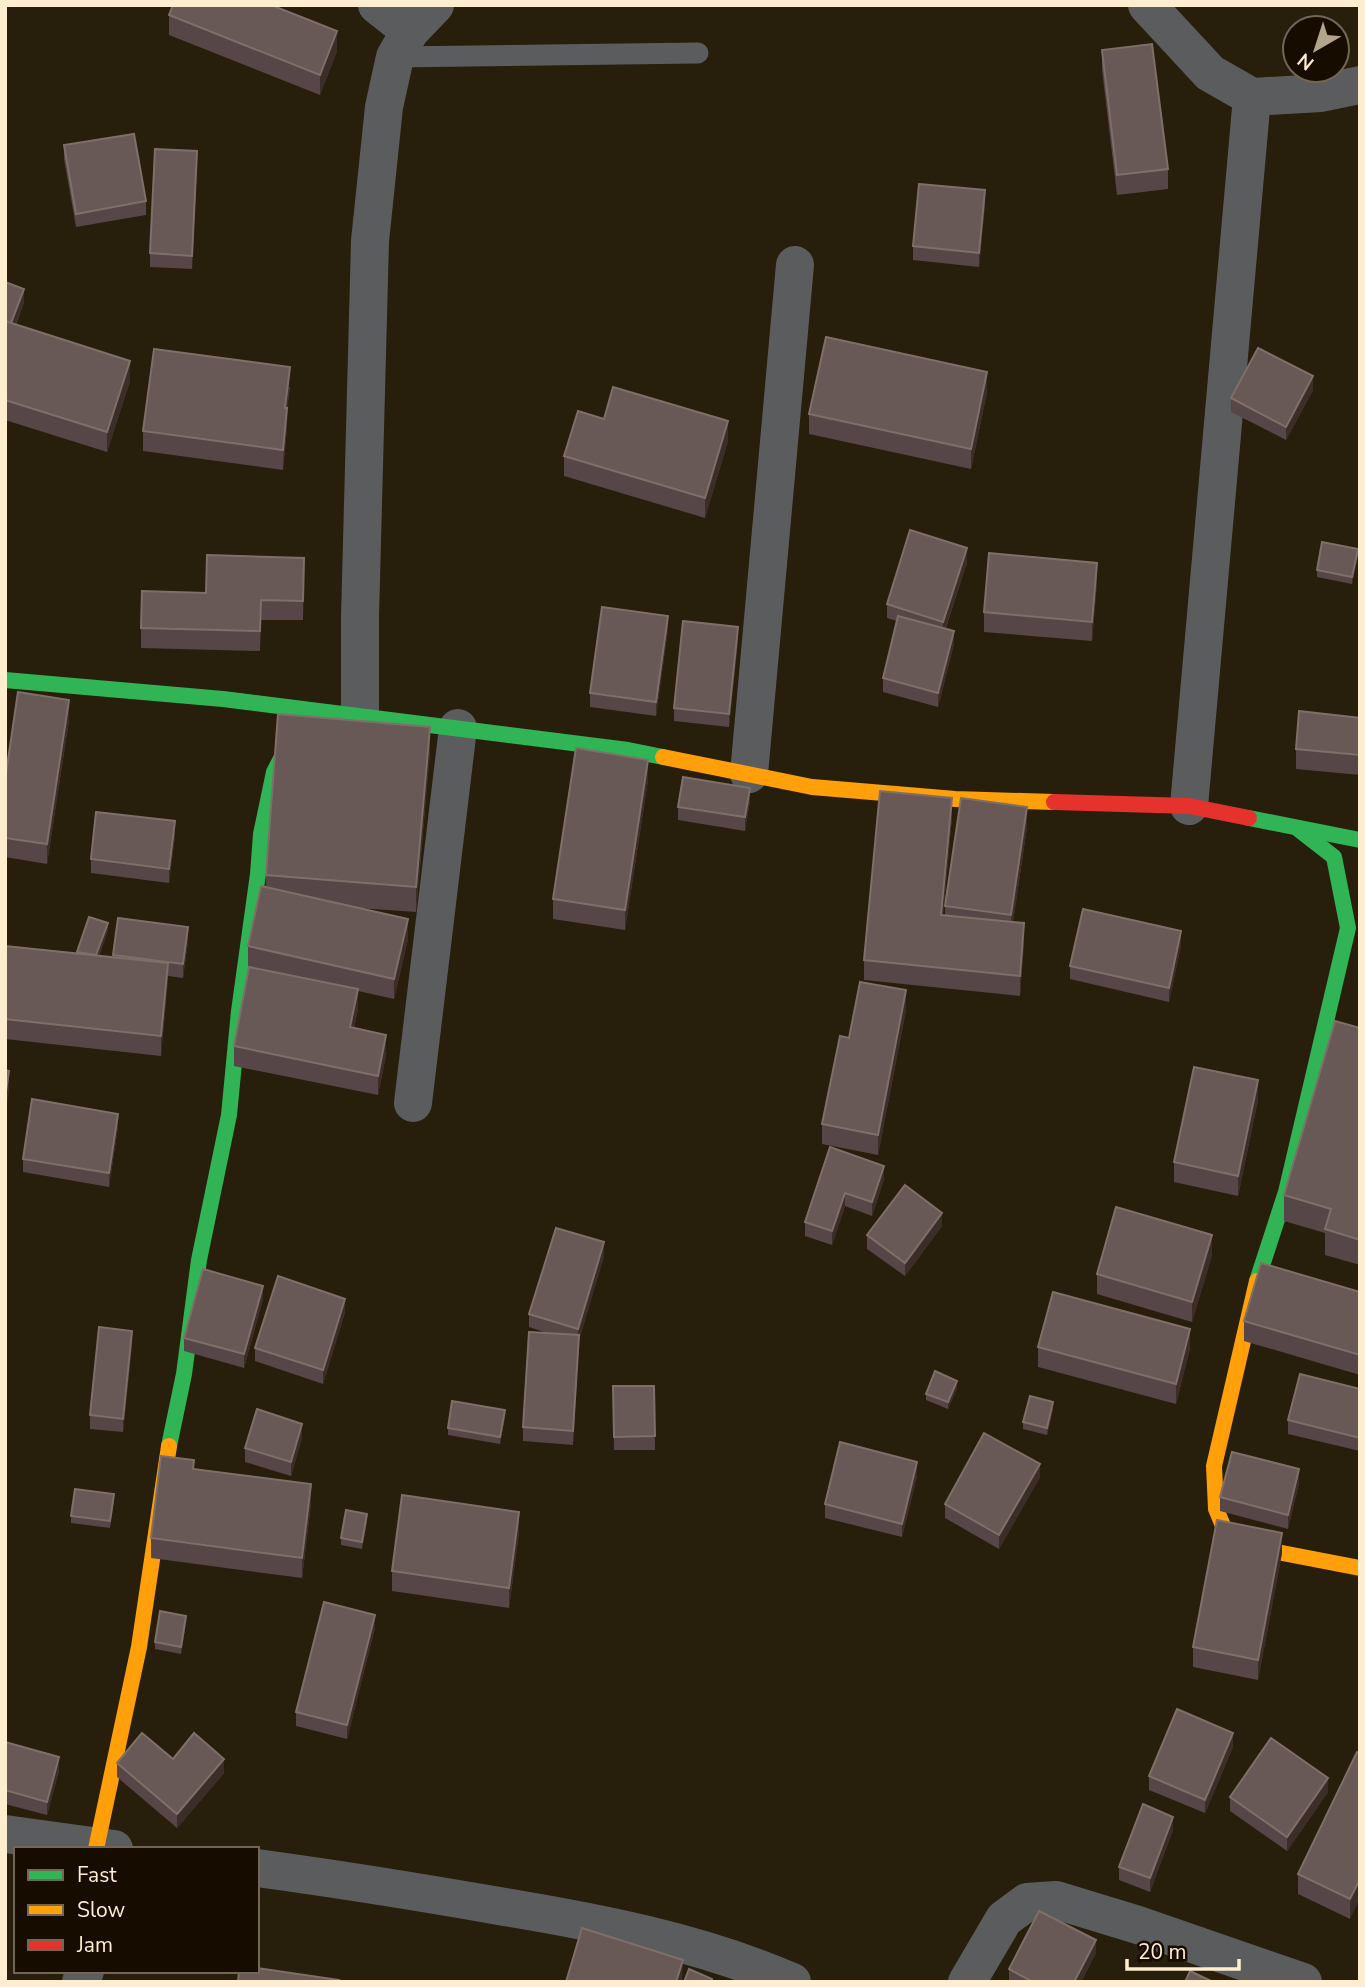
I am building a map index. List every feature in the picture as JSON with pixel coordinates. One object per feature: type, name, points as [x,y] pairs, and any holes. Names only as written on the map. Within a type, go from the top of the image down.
[{"type":"street","points":[[360,715],[370,242],[384,107],[413,31],[377,5]]},
{"type":"street","points":[[1147,5],[1210,73],[1252,97],[1321,93],[1360,85]]},
{"type":"street","points":[[1189,806],[1252,97]]},
{"type":"street","points":[[750,774],[795,265]]},
{"type":"street","points":[[5,680],[289,707],[628,750],[812,787],[955,799],[1189,806],[1360,840]]},
{"type":"street","points":[[102,1847],[139,1647],[166,1459],[184,1374],[199,1260],[229,1115],[261,834],[274,772],[296,732],[298,719],[289,707]]},
{"type":"street","points":[[413,1103],[458,728]]},
{"type":"street","points":[[1294,826],[1334,857],[1348,928],[1286,1192],[1251,1301],[1242,1339],[1214,1466],[1216,1509],[1224,1528],[1240,1542],[1360,1568]]},
{"type":"street","points":[[5,1834],[95,1847]]},
{"type":"street","points":[[259,1868],[361,1882],[609,1924],[760,1968],[792,1982]]},
{"type":"street","points":[[967,1982],[1004,1919],[1027,1902],[1056,1900],[1138,1925],[1303,1982]]},
{"type":"lane","points":[[413,31],[698,53]]},
{"type":"building","points":[[173,5],[271,5],[337,31],[320,75],[169,15]]},
{"type":"building","points":[[1152,44],[1168,169],[1117,175],[1102,50]]},
{"type":"building","points":[[134,134],[146,201],[76,214],[64,145]]},
{"type":"building","points":[[155,149],[197,151],[192,256],[150,253]]},
{"type":"building","points":[[919,184],[985,190],[979,253],[913,246]]},
{"type":"building","points":[[5,282],[24,289],[11,323],[5,321]]},
{"type":"building","points":[[5,321],[130,361],[107,432],[5,400]]},
{"type":"building","points":[[826,337],[987,372],[971,449],[809,414]]},
{"type":"building","points":[[1258,348],[1313,376],[1286,427],[1231,398]]},
{"type":"building","points":[[154,349],[290,367],[283,450],[143,431]]},
{"type":"building","points":[[613,387],[728,421],[705,498],[564,456],[578,411],[604,419]]},
{"type":"building","points":[[910,530],[967,548],[943,622],[887,604]]},
{"type":"building","points":[[1322,542],[1358,549],[1352,577],[1317,570]]},
{"type":"building","points":[[989,553],[1097,563],[1092,622],[984,612]]},
{"type":"building","points":[[207,555],[304,558],[303,601],[261,600],[260,631],[141,628],[142,591],[206,593]]},
{"type":"building","points":[[602,607],[668,616],[656,702],[590,693]]},
{"type":"building","points":[[898,616],[954,631],[938,693],[883,678]]},
{"type":"building","points":[[683,621],[738,627],[729,714],[674,708]]},
{"type":"building","points":[[18,692],[69,700],[47,844],[5,838],[5,780]]},
{"type":"building","points":[[1299,711],[1360,718],[1360,755],[1296,749]]},
{"type":"building","points":[[278,714],[430,727],[416,887],[266,875]]},
{"type":"building","points":[[576,748],[648,760],[625,910],[553,899]]},
{"type":"building","points":[[683,777],[750,788],[745,817],[678,807]]},
{"type":"building","points":[[880,791],[952,798],[941,915],[1024,923],[1020,976],[864,960]]},
{"type":"building","points":[[961,798],[1027,807],[1011,915],[945,906]]},
{"type":"building","points":[[96,812],[175,821],[169,869],[91,859]]},
{"type":"building","points":[[261,886],[408,919],[394,979],[248,946]]},
{"type":"building","points":[[1083,909],[1181,931],[1169,988],[1070,966]]},
{"type":"building","points":[[89,917],[108,923],[96,955],[77,952]]},
{"type":"building","points":[[118,918],[188,927],[183,964],[113,955]]},
{"type":"building","points":[[5,946],[168,963],[161,1036],[5,1019]]},
{"type":"building","points":[[249,967],[358,989],[350,1027],[386,1035],[378,1076],[234,1046]]},
{"type":"building","points":[[860,982],[906,990],[878,1135],[822,1124],[840,1036],[849,1038]]},
{"type":"building","points":[[1335,1021],[1360,1028],[1360,1240],[1325,1229],[1331,1209],[1284,1195]]},
{"type":"building","points":[[1194,1067],[1258,1080],[1238,1176],[1174,1162]]},
{"type":"building","points":[[5,1070],[9,1071],[5,1098]]},
{"type":"building","points":[[32,1099],[118,1114],[109,1173],[23,1159]]},
{"type":"building","points":[[830,1147],[884,1166],[872,1202],[845,1193],[832,1231],[805,1222]]},
{"type":"building","points":[[905,1185],[942,1213],[905,1263],[867,1235]]},
{"type":"building","points":[[1116,1207],[1212,1235],[1192,1302],[1097,1274]]},
{"type":"building","points":[[556,1228],[604,1242],[578,1329],[529,1314]]},
{"type":"building","points":[[1261,1263],[1360,1292],[1360,1355],[1244,1321]]},
{"type":"building","points":[[203,1269],[263,1286],[244,1354],[184,1338]]},
{"type":"building","points":[[278,1276],[345,1299],[323,1370],[255,1348]]},
{"type":"building","points":[[1053,1292],[1190,1329],[1176,1384],[1038,1347]]},
{"type":"building","points":[[99,1327],[132,1331],[123,1419],[90,1415]]},
{"type":"building","points":[[529,1332],[579,1335],[573,1431],[523,1427]]},
{"type":"building","points":[[935,1371],[957,1381],[948,1402],[926,1394]]},
{"type":"building","points":[[1300,1374],[1360,1389],[1360,1438],[1288,1420]]},
{"type":"building","points":[[613,1386],[654,1386],[655,1436],[614,1437]]},
{"type":"building","points":[[1030,1396],[1053,1402],[1047,1428],[1023,1422]]},
{"type":"building","points":[[452,1401],[505,1410],[500,1437],[448,1428]]},
{"type":"building","points":[[257,1409],[302,1424],[291,1462],[245,1448]]},
{"type":"building","points":[[984,1433],[1040,1464],[999,1535],[945,1504]]},
{"type":"building","points":[[840,1442],[917,1462],[902,1524],[825,1504]]},
{"type":"building","points":[[1232,1452],[1299,1469],[1288,1515],[1220,1497]]},
{"type":"building","points":[[161,1456],[194,1460],[193,1469],[311,1484],[302,1558],[151,1538]]},
{"type":"building","points":[[75,1489],[114,1494],[110,1521],[71,1516]]},
{"type":"building","points":[[402,1495],[519,1512],[509,1588],[392,1571]]},
{"type":"building","points":[[346,1510],[367,1514],[362,1542],[341,1538]]},
{"type":"building","points":[[1217,1520],[1282,1533],[1258,1660],[1193,1647]]},
{"type":"building","points":[[324,1602],[375,1615],[347,1725],[296,1712]]},
{"type":"building","points":[[160,1611],[186,1616],[181,1647],[155,1642]]},
{"type":"building","points":[[1177,1709],[1233,1733],[1205,1800],[1149,1776]]},
{"type":"building","points":[[142,1733],[173,1759],[194,1733],[224,1759],[177,1814],[117,1763]]},
{"type":"building","points":[[1271,1738],[1328,1778],[1287,1837],[1230,1797]]},
{"type":"building","points":[[5,1742],[59,1757],[47,1802],[5,1790]]},
{"type":"building","points":[[1357,1752],[1360,1754],[1360,1879],[1350,1899],[1298,1874]]},
{"type":"building","points":[[1143,1804],[1173,1817],[1150,1878],[1119,1867]]},
{"type":"building","points":[[1039,1911],[1096,1940],[1074,1982],[1033,1982],[1009,1969]]},
{"type":"building","points":[[582,1928],[683,1960],[676,1982],[566,1982]]},
{"type":"building","points":[[259,1968],[339,1980],[338,1982],[238,1982],[239,1973],[259,1973]]},
{"type":"building","points":[[689,1969],[712,1979],[711,1982],[684,1982]]},
{"type":"building","points":[[1190,1971],[1213,1982],[1185,1982]]},
{"type":"traffic: fast","points":[[5,680],[223,699],[628,750],[663,757]]},
{"type":"traffic: fast","points":[[169,1446],[184,1374],[199,1260],[229,1115],[261,834],[274,772],[297,728]]},
{"type":"traffic: fast","points":[[1249,818],[1360,840]]},
{"type":"traffic: fast","points":[[1257,1281],[1286,1192],[1348,928],[1334,857],[1298,829]]},
{"type":"traffic: slow","points":[[663,757],[812,787],[955,799],[1054,802]]},
{"type":"traffic: slow","points":[[1257,1281],[1214,1466],[1216,1509],[1224,1528],[1240,1542],[1360,1568]]},
{"type":"traffic: slow","points":[[96,1847],[139,1647],[169,1446]]},
{"type":"traffic: jam","points":[[1054,802],[1189,806],[1249,818]]}]
